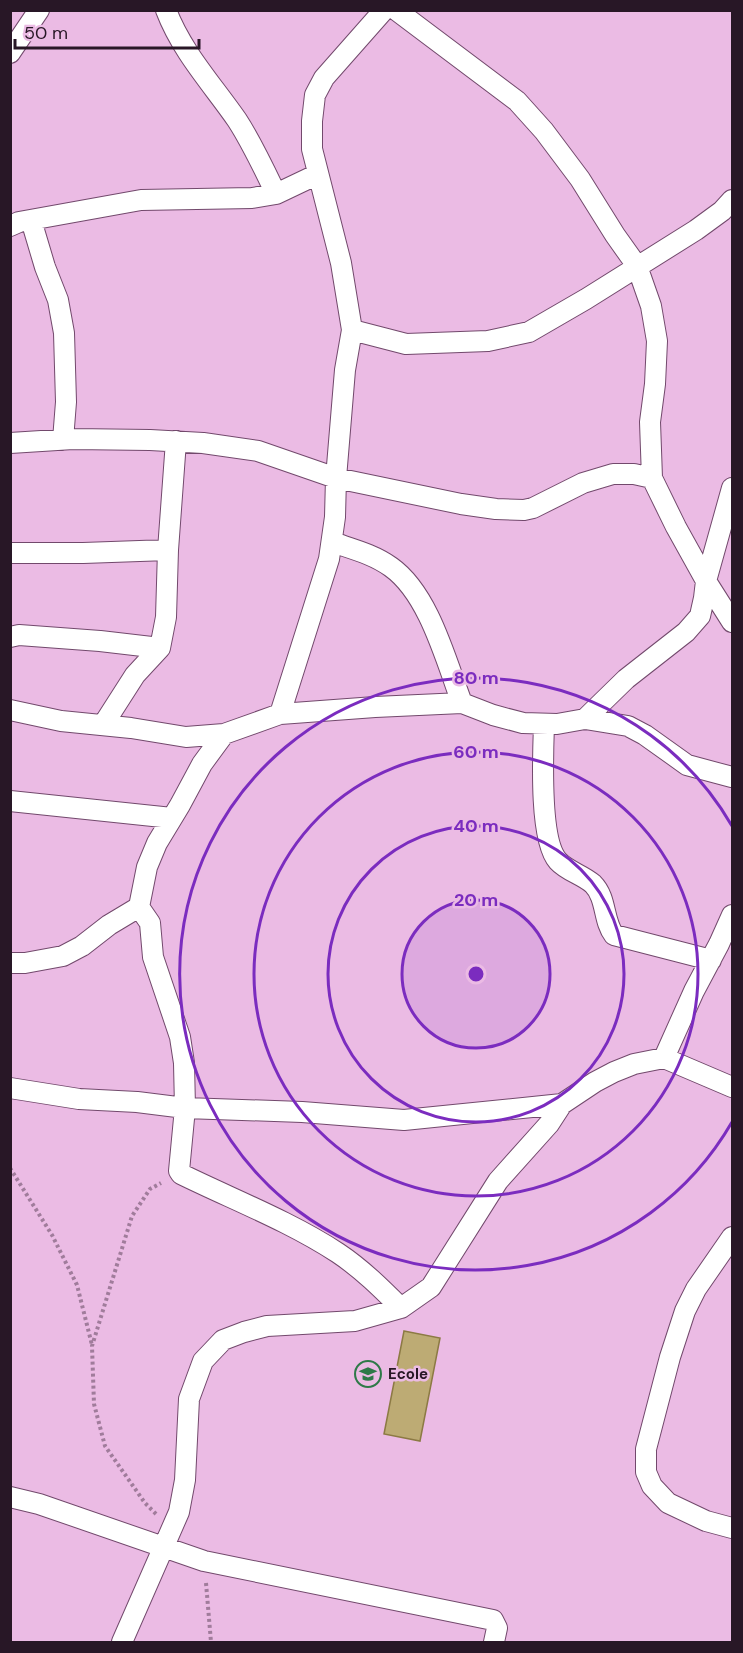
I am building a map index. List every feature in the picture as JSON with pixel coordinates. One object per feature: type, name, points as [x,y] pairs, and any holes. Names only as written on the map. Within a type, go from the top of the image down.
[{"type":"street","points":[[10,53],[39,10]]},
{"type":"street","points":[[166,10],[180,42],[238,122],[276,194]]},
{"type":"street","points":[[280,714],[329,559],[335,517],[345,370],[352,330],[341,263],[312,149],[315,95],[324,78],[384,10]]},
{"type":"street","points":[[396,10],[517,100],[580,179],[637,266],[651,306],[657,341],[650,422],[652,478],[676,527],[732,622]]},
{"type":"street","points":[[10,226],[31,219],[141,200],[252,198],[276,194],[318,174]]},
{"type":"street","points":[[352,330],[406,344],[488,341],[529,332],[696,230],[722,211],[732,200]]},
{"type":"street","points":[[31,219],[45,267],[58,300],[64,333],[66,402],[63,440]]},
{"type":"street","points":[[10,443],[63,440],[176,441],[258,451],[336,478],[461,504],[524,510],[533,508],[583,483],[613,474],[634,474],[652,478]]},
{"type":"street","points":[[103,725],[135,675],[160,648],[166,617],[168,550],[176,441]]},
{"type":"street","points":[[585,719],[626,680],[686,632],[700,616],[706,581],[732,488]]},
{"type":"street","points":[[332,542],[379,559],[402,575],[431,620],[462,703]]},
{"type":"street","points":[[10,553],[82,554],[168,550]]},
{"type":"street","points":[[10,637],[19,635],[160,648]]},
{"type":"street","points":[[10,710],[60,721],[186,737],[224,734],[280,714],[462,703],[523,723],[544,724],[585,719],[628,726],[645,735],[687,765],[732,777]]},
{"type":"street","points":[[544,724],[544,789],[550,849],[559,862],[593,885],[602,901],[609,929],[614,935],[721,950]]},
{"type":"street","points":[[224,734],[202,764],[156,843],[147,867],[140,907],[150,923],[153,957],[180,1037],[184,1063],[185,1107],[179,1171],[185,1176],[282,1220],[340,1254],[373,1280],[401,1308]]},
{"type":"street","points":[[10,801],[172,818]]},
{"type":"street","points":[[10,963],[25,963],[63,956],[140,907]]},
{"type":"street","points":[[664,1059],[694,991],[721,950],[732,915]]},
{"type":"street","points":[[122,1642],[179,1512],[185,1480],[189,1399],[203,1361],[212,1350],[223,1340],[256,1329],[355,1321],[401,1308],[431,1287],[498,1181],[549,1124],[562,1104],[614,1072],[634,1064],[664,1059],[732,1087]]},
{"type":"street","points":[[10,1088],[79,1099],[404,1120],[562,1104]]},
{"type":"street","points":[[732,1237],[696,1289],[685,1311],[670,1357],[646,1449],[646,1472],[652,1486],[668,1503],[706,1521],[732,1528]]},
{"type":"street","points":[[10,1497],[167,1538],[204,1561],[493,1620],[497,1628],[494,1642]]},
{"type":"path","points":[[10,1168],[52,1235],[77,1285],[92,1346],[94,1404],[105,1446],[167,1538]]},
{"type":"path","points":[[92,1346],[132,1216],[150,1189],[179,1171]]},
{"type":"path","points":[[204,1561],[211,1642]]},
{"type":"building","points":[[404,1331],[440,1338],[420,1441],[384,1434]]},
{"type":"place","name":"Ecole","points":[[368,1374]]}]
